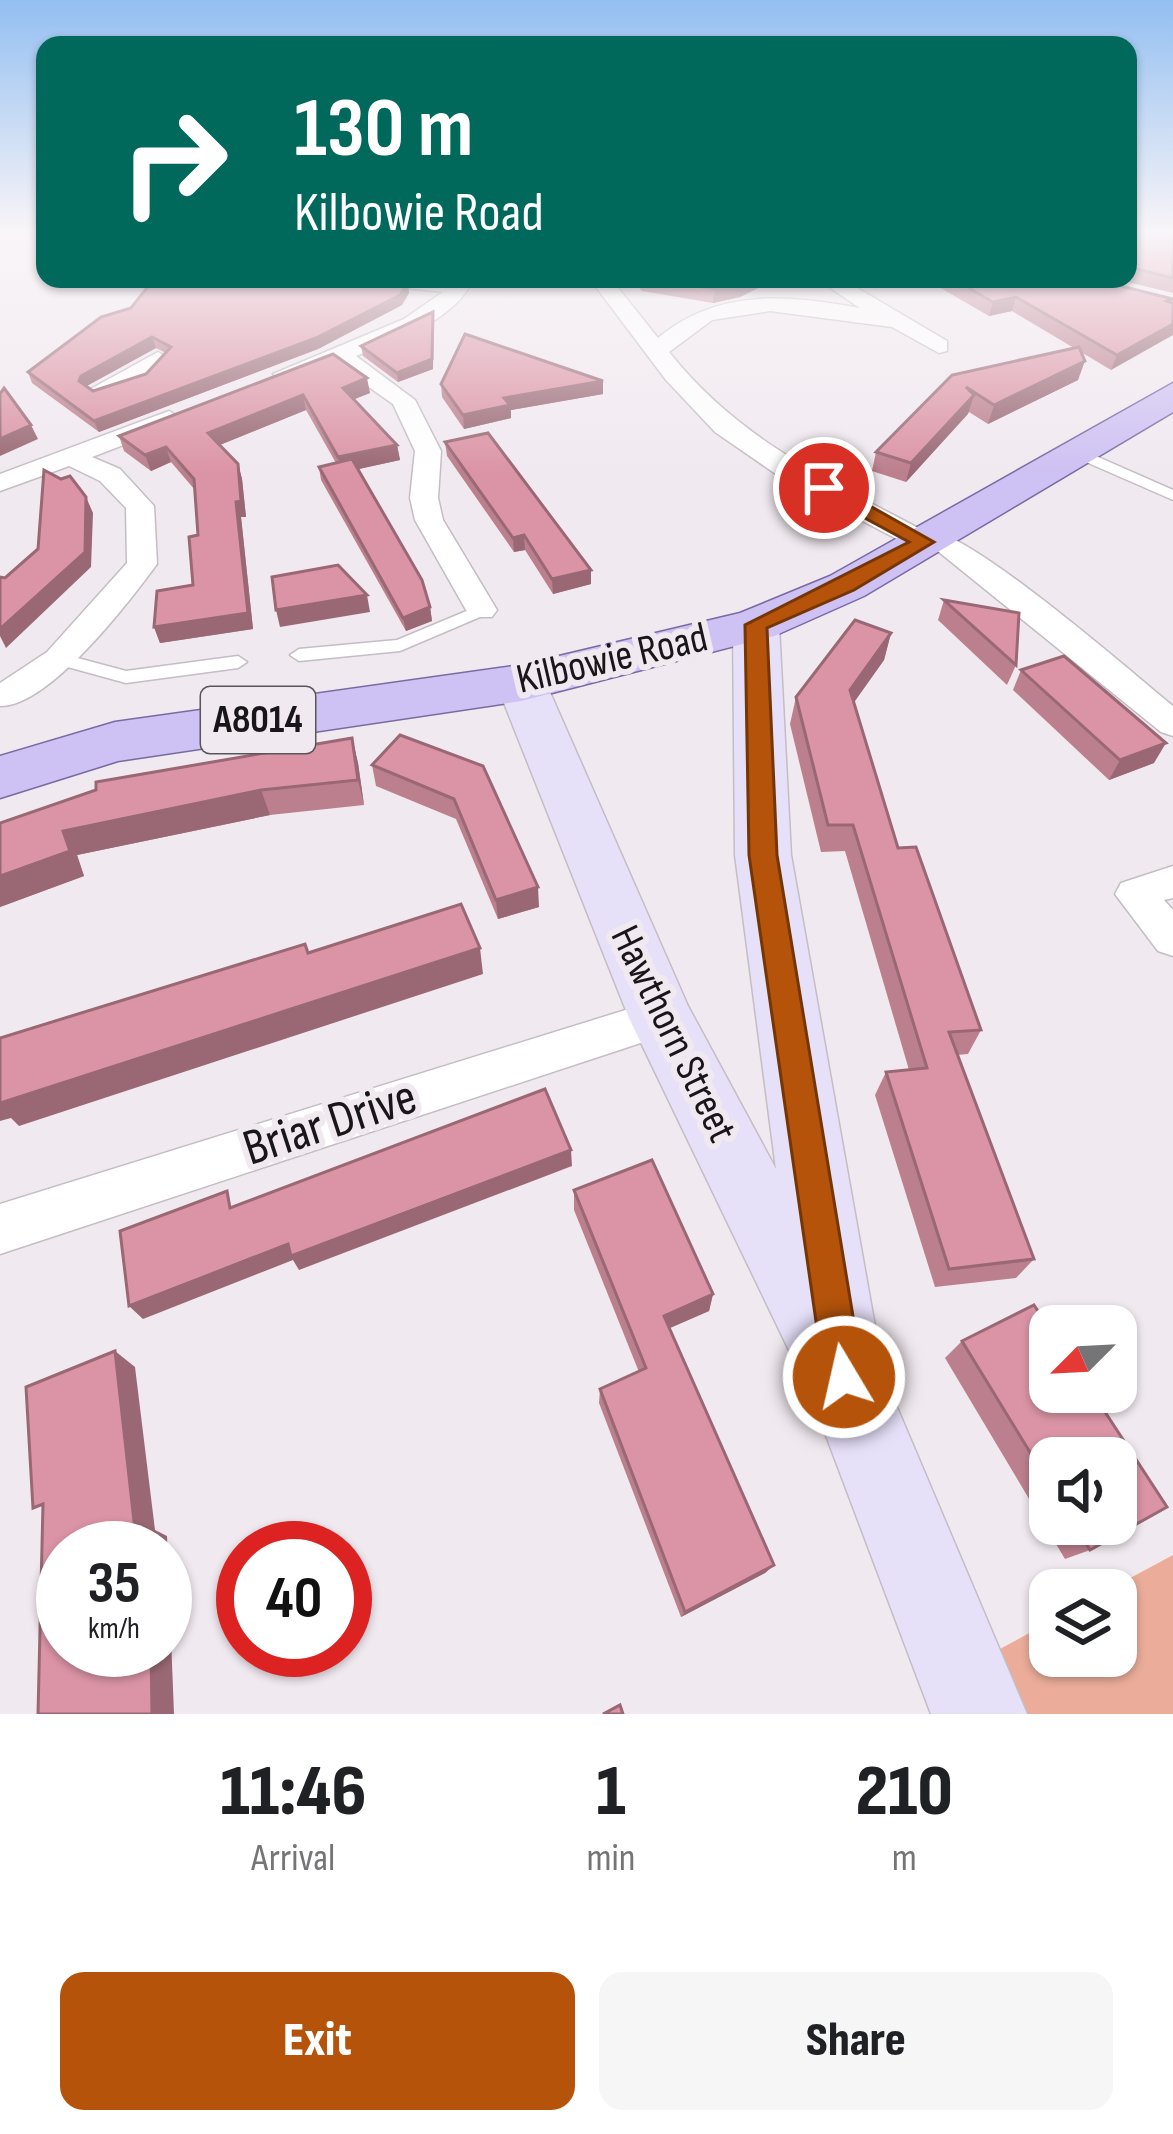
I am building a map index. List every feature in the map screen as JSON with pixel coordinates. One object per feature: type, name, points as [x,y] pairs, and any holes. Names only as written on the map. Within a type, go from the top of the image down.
[{"type":"main road","name":"Kilbowie Road","points":[[0,777],[115,742],[521,683],[756,625],[847,586],[1173,395]]},
{"type":"street","points":[[251,387],[381,338],[419,313]]},
{"type":"street","points":[[629,313],[659,349],[675,378],[725,429],[985,570],[1173,724]]},
{"type":"street","points":[[659,349],[710,313]]},
{"type":"street","points":[[832,313],[891,321]]},
{"type":"street","points":[[878,313],[939,346]]},
{"type":"street","points":[[337,354],[403,400],[428,451],[424,498],[429,520],[481,610]]},
{"type":"street","points":[[0,483],[187,412],[149,368],[99,391]]},
{"type":"street","points":[[5,696],[59,659],[142,564],[140,506],[110,475],[68,457]]},
{"type":"street","name":"Hawthorn Street","points":[[756,625],[763,855],[844,1377]]},
{"type":"street","name":"Hawthorn Street","points":[[521,683],[661,1018],[844,1377],[979,1714]]},
{"type":"street","points":[[1173,882],[1135,894],[1173,939]]},
{"type":"street","name":"Briar Drive","points":[[0,1229],[661,1018]]},
{"type":"lane","points":[[1075,452],[1173,496]]},
{"type":"lane","points":[[299,655],[400,645],[481,610]]},
{"type":"lane","points":[[59,659],[126,677],[238,662]]},
{"type":"shaded area","points":[[1173,1555],[1173,1714],[979,1714],[959,1671],[1029,1633],[1029,1677],[1137,1677],[1137,1574]]},
{"type":"building","points":[[114,313],[365,313],[316,338],[94,421],[28,372],[101,317]],"holes":[[[152,337],[171,347],[146,374],[93,391],[79,381]]]},
{"type":"building","points":[[433,313],[432,359],[397,373],[361,346]]},
{"type":"building","points":[[1044,313],[1173,313],[1173,324],[1117,355]]},
{"type":"building","points":[[465,334],[603,381],[504,398],[510,405],[463,415],[441,384]]},
{"type":"building","points":[[1079,347],[1085,361],[994,405],[966,387],[974,395],[911,463],[876,452],[952,375]]},
{"type":"building","points":[[333,354],[367,378],[343,388],[397,445],[338,457],[303,395],[208,433],[238,464],[241,501],[236,502],[248,613],[154,627],[157,591],[193,585],[189,537],[198,535],[194,479],[166,447],[145,455],[119,436]]},
{"type":"building","points":[[4,388],[31,425],[0,439],[0,394]]},
{"type":"building","points":[[488,433],[591,570],[552,579],[524,535],[513,538],[445,442]]},
{"type":"building","points":[[352,459],[422,580],[430,607],[403,618],[319,467]]},
{"type":"building","points":[[44,470],[61,479],[70,476],[86,497],[85,552],[0,629],[0,577],[5,578],[38,549]]},
{"type":"building","points":[[338,565],[367,595],[276,610],[272,577]]},
{"type":"building","points":[[944,600],[1019,613],[1016,665]]},
{"type":"building","points":[[855,620],[891,633],[850,690],[898,848],[916,847],[981,1030],[949,1032],[1034,1259],[949,1269],[886,1072],[927,1068],[853,825],[828,825],[796,697]]},
{"type":"building","points":[[1064,656],[1166,743],[1120,760],[1021,670]]},
{"type":"building","points":[[400,735],[483,766],[538,887],[496,900],[454,799],[372,765]]},
{"type":"building","points":[[352,738],[358,780],[261,790],[63,831],[70,851],[0,876],[0,823],[96,790],[96,782]]},
{"type":"building","points":[[461,904],[480,948],[0,1103],[0,1038],[305,944],[308,953]]},
{"type":"building","points":[[545,1089],[571,1150],[291,1256],[288,1244],[129,1306],[120,1231],[227,1191],[230,1208]]},
{"type":"building","points":[[652,1160],[713,1294],[664,1316],[774,1565],[685,1612],[600,1389],[646,1368],[574,1190]]},
{"type":"building","points":[[1029,1308],[1029,1413],[1106,1413],[1121,1437],[1029,1437],[1029,1451],[962,1341]]},
{"type":"building","points":[[115,1351],[134,1521],[43,1521],[43,1504],[33,1508],[26,1387]]},
{"type":"building","points":[[1137,1461],[1167,1507],[1137,1524]]},
{"type":"building","points":[[39,1677],[151,1677],[152,1714],[38,1714]]},
{"type":"route","points":[[824,488],[924,542],[847,586],[756,625],[763,855],[844,1377]]}]
